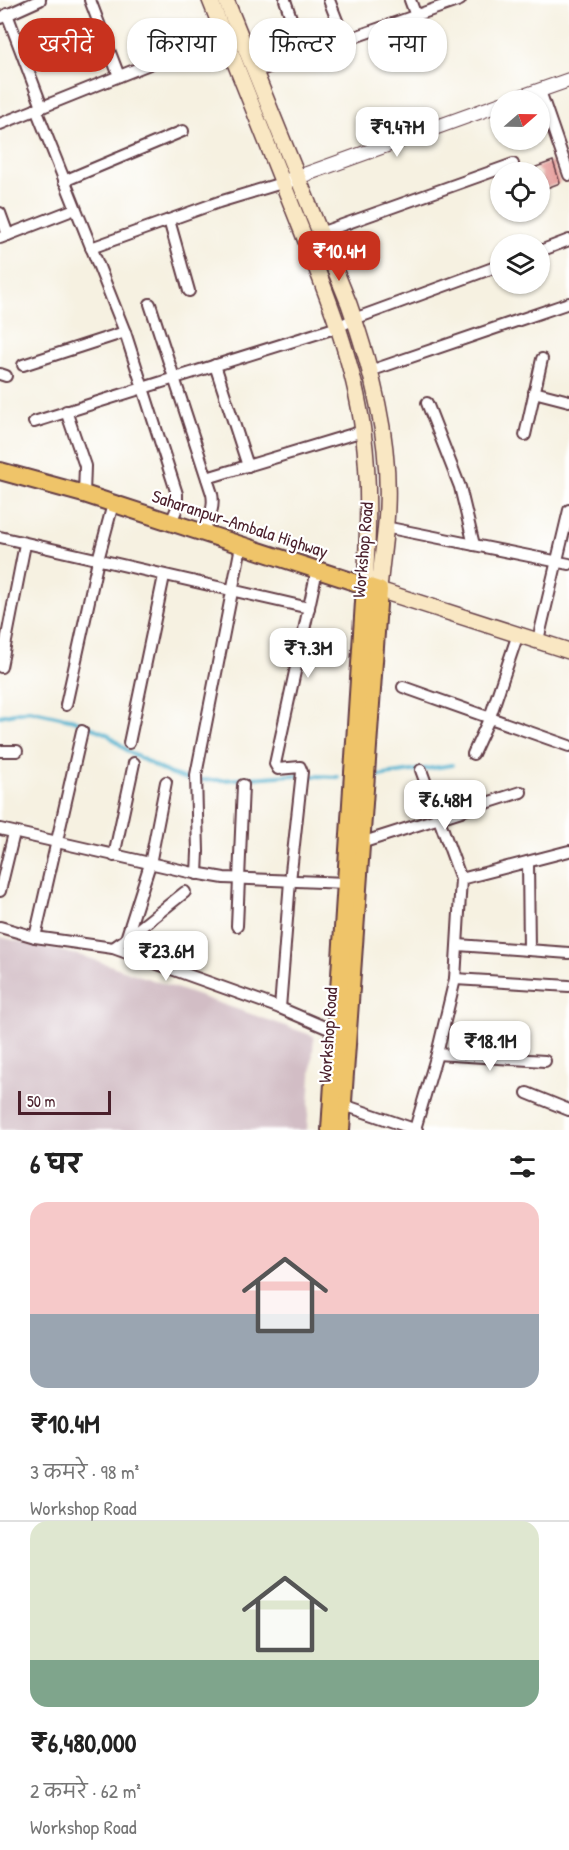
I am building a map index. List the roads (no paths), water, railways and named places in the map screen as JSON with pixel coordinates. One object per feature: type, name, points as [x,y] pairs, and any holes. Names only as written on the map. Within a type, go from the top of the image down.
[{"type":"main road","name":"Workshop Road","points":[[210,0],[222,18]]},
{"type":"main road","name":"Workshop Road","points":[[226,0],[229,18]]},
{"type":"main road","name":"Workshop Road","points":[[237,42],[249,62]]},
{"type":"main road","name":"Workshop Road","points":[[237,47],[290,180],[320,233],[365,349],[378,406],[386,458],[387,507],[372,588],[346,883],[336,1032],[337,1103],[342,1130]]},
{"type":"main road","name":"Workshop Road","points":[[255,72],[351,368],[363,431],[372,588],[361,843],[337,1103],[330,1130]]},
{"type":"main road","name":"Saharanpur-Ambala Highway","points":[[0,471],[84,494],[569,651]]},
{"type":"street","points":[[40,0],[23,3],[4,16],[64,181],[125,332],[177,494],[177,508],[171,522]]},
{"type":"street","points":[[90,0],[119,76]]},
{"type":"street","points":[[285,0],[291,18]]},
{"type":"street","points":[[329,0],[336,18]]},
{"type":"street","points":[[410,0],[416,16]]},
{"type":"street","points":[[356,37],[460,0]]},
{"type":"street","points":[[0,124],[129,72]]},
{"type":"street","points":[[543,90],[569,80]]},
{"type":"street","points":[[91,248],[490,108]]},
{"type":"street","points":[[550,120],[569,175]]},
{"type":"street","points":[[64,181],[183,131]]},
{"type":"street","points":[[320,233],[490,172]]},
{"type":"street","points":[[0,213],[4,237],[75,209]]},
{"type":"street","points":[[169,220],[189,291]]},
{"type":"street","points":[[550,247],[569,240]]},
{"type":"street","points":[[34,422],[338,327],[490,269]]},
{"type":"street","points":[[370,371],[569,303]]},
{"type":"street","points":[[150,304],[214,503],[203,533]]},
{"type":"street","points":[[23,365],[125,332]]},
{"type":"street","points":[[525,435],[542,359]]},
{"type":"street","points":[[215,365],[248,466]]},
{"type":"street","points":[[534,392],[569,400]]},
{"type":"street","points":[[427,403],[460,487],[474,545]]},
{"type":"street","points":[[66,411],[85,466],[84,494]]},
{"type":"street","points":[[207,478],[363,431]]},
{"type":"street","points":[[66,705],[98,560],[113,504]]},
{"type":"street","points":[[538,640],[569,510]]},
{"type":"street","points":[[385,527],[569,564]]},
{"type":"street","points":[[0,537],[309,608]]},
{"type":"street","points":[[1,667],[25,544]]},
{"type":"street","points":[[196,874],[198,852],[196,780],[241,546]]},
{"type":"street","points":[[280,1008],[290,880],[302,775],[300,767],[278,769],[275,764],[317,570]]},
{"type":"street","points":[[129,742],[164,576]]},
{"type":"street","points":[[473,754],[490,717],[518,634]]},
{"type":"street","points":[[402,687],[569,746]]},
{"type":"street","points":[[35,937],[82,731]]},
{"type":"street","points":[[0,751],[17,751]]},
{"type":"street","points":[[114,856],[134,763]]},
{"type":"street","points":[[337,1103],[416,1130],[437,1054],[455,979],[461,879],[421,770]]},
{"type":"street","points":[[126,939],[150,864],[166,782]]},
{"type":"street","points":[[237,926],[243,785]]},
{"type":"street","points":[[361,843],[521,792]]},
{"type":"street","points":[[0,829],[196,874],[239,879],[346,883]]},
{"type":"street","points":[[0,891],[14,833]]},
{"type":"street","points":[[461,879],[569,851]]},
{"type":"street","points":[[528,862],[530,950]]},
{"type":"street","points":[[113,948],[185,892]]},
{"type":"street","points":[[0,927],[35,937],[113,948],[280,1008],[336,1032]]},
{"type":"street","points":[[458,945],[569,953]]},
{"type":"street","points":[[455,979],[569,986]]},
{"type":"street","points":[[437,1054],[545,1061]]},
{"type":"street","points":[[527,1093],[569,1110]]},
{"type":"waterway","points":[[0,716],[29,710],[74,720],[107,734],[129,752],[170,774],[191,780],[292,775],[338,777]]},
{"type":"waterway","points":[[378,776],[452,765]]}]
